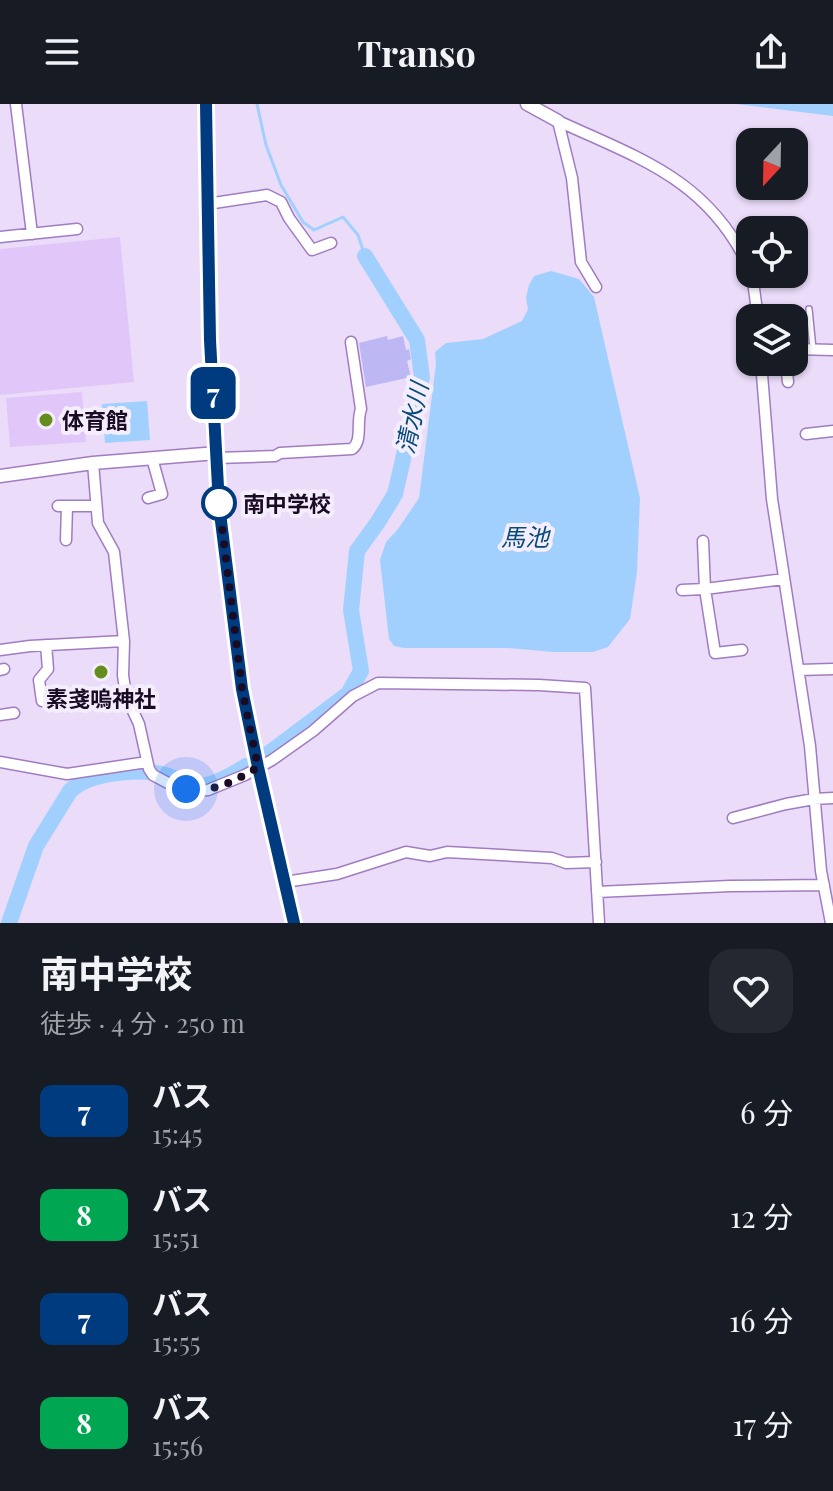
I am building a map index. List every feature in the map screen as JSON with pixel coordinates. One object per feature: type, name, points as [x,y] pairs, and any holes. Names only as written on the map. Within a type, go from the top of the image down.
[{"type":"street","points":[[16,104],[32,234]]},
{"type":"street","points":[[206,104],[210,340],[219,505],[242,689],[294,923]]},
{"type":"street","points":[[527,104],[644,160],[682,183],[718,216],[736,247]]},
{"type":"street","points":[[558,121],[572,178],[581,262],[596,287]]},
{"type":"street","points":[[207,204],[267,195],[281,202],[312,250],[331,243]]},
{"type":"street","points":[[0,237],[77,229]]},
{"type":"street","points":[[0,476],[152,458],[275,456],[280,453],[352,449],[358,442],[361,409],[351,342]]},
{"type":"street","points":[[808,350],[833,350]]},
{"type":"street","points":[[762,376],[772,499],[810,746],[821,871],[831,923]]},
{"type":"street","points":[[787,376],[787,382]]},
{"type":"street","points":[[806,434],[833,431]]},
{"type":"street","points":[[148,498],[162,494],[152,458]]},
{"type":"street","points":[[93,463],[98,523],[114,552],[124,641],[126,696],[139,724],[150,769],[168,783],[199,791],[208,790],[272,760],[313,731],[353,696],[378,683],[585,688],[599,923]]},
{"type":"street","points":[[66,540],[62,506],[96,506]]},
{"type":"street","points":[[703,541],[705,589],[715,653],[742,650]]},
{"type":"street","points":[[682,590],[784,579]]},
{"type":"street","points":[[0,650],[124,641]]},
{"type":"street","points":[[42,701],[39,680],[48,669],[46,645]]},
{"type":"street","points":[[799,670],[833,669]]},
{"type":"street","points":[[0,715],[14,713]]},
{"type":"street","points":[[0,762],[67,774],[150,769]]},
{"type":"street","points":[[733,818],[786,804],[833,798]]},
{"type":"street","points":[[285,882],[337,874],[406,852],[430,856],[447,852],[552,858],[566,863],[596,862]]},
{"type":"street","points":[[597,892],[824,885]]},
{"type":"lane","points":[[809,309],[814,350]]},
{"type":"shaded area","points":[[120,237],[134,382],[0,395],[0,249]]},
{"type":"shaded area","name":"体育館","points":[[82,392],[86,442],[10,447],[6,398]]},
{"type":"water","points":[[736,104],[833,104],[833,116]]},
{"type":"water","name":"馬池","points":[[551,271],[579,279],[594,297],[640,498],[637,572],[630,619],[608,647],[593,652],[394,646],[389,639],[380,560],[386,542],[419,498],[435,352],[446,343],[483,339],[522,321],[528,309],[526,298],[534,276]]},
{"type":"water","points":[[147,401],[150,440],[105,443],[102,404]]},
{"type":"building","points":[[387,336],[388,340],[403,336],[411,359],[407,361],[411,377],[366,387],[359,343]]},
{"type":"waterway","name":"清水川","points":[[257,104],[266,145],[281,185],[303,222],[314,230],[343,217],[358,235],[365,256]]},
{"type":"waterway","name":"清水川","points":[[268,754],[348,694],[361,671],[351,610],[357,551],[395,494],[422,377],[417,340],[365,256]]},
{"type":"waterway","name":"清水川","points":[[9,923],[36,846],[70,791],[79,785],[115,773],[142,772],[201,786],[222,780],[246,766]]},
{"type":"bus line","name":"7","points":[[206,104],[210,340],[219,505],[242,689],[294,923]]},
{"type":"place","name":"体育館","points":[[46,420]]},
{"type":"place","name":"南中学校","points":[[219,503]]},
{"type":"place","name":"素戔嗚神社","points":[[101,672]]},
{"type":"route","points":[[186,789],[208,790],[258,767],[242,689],[219,503]]}]
